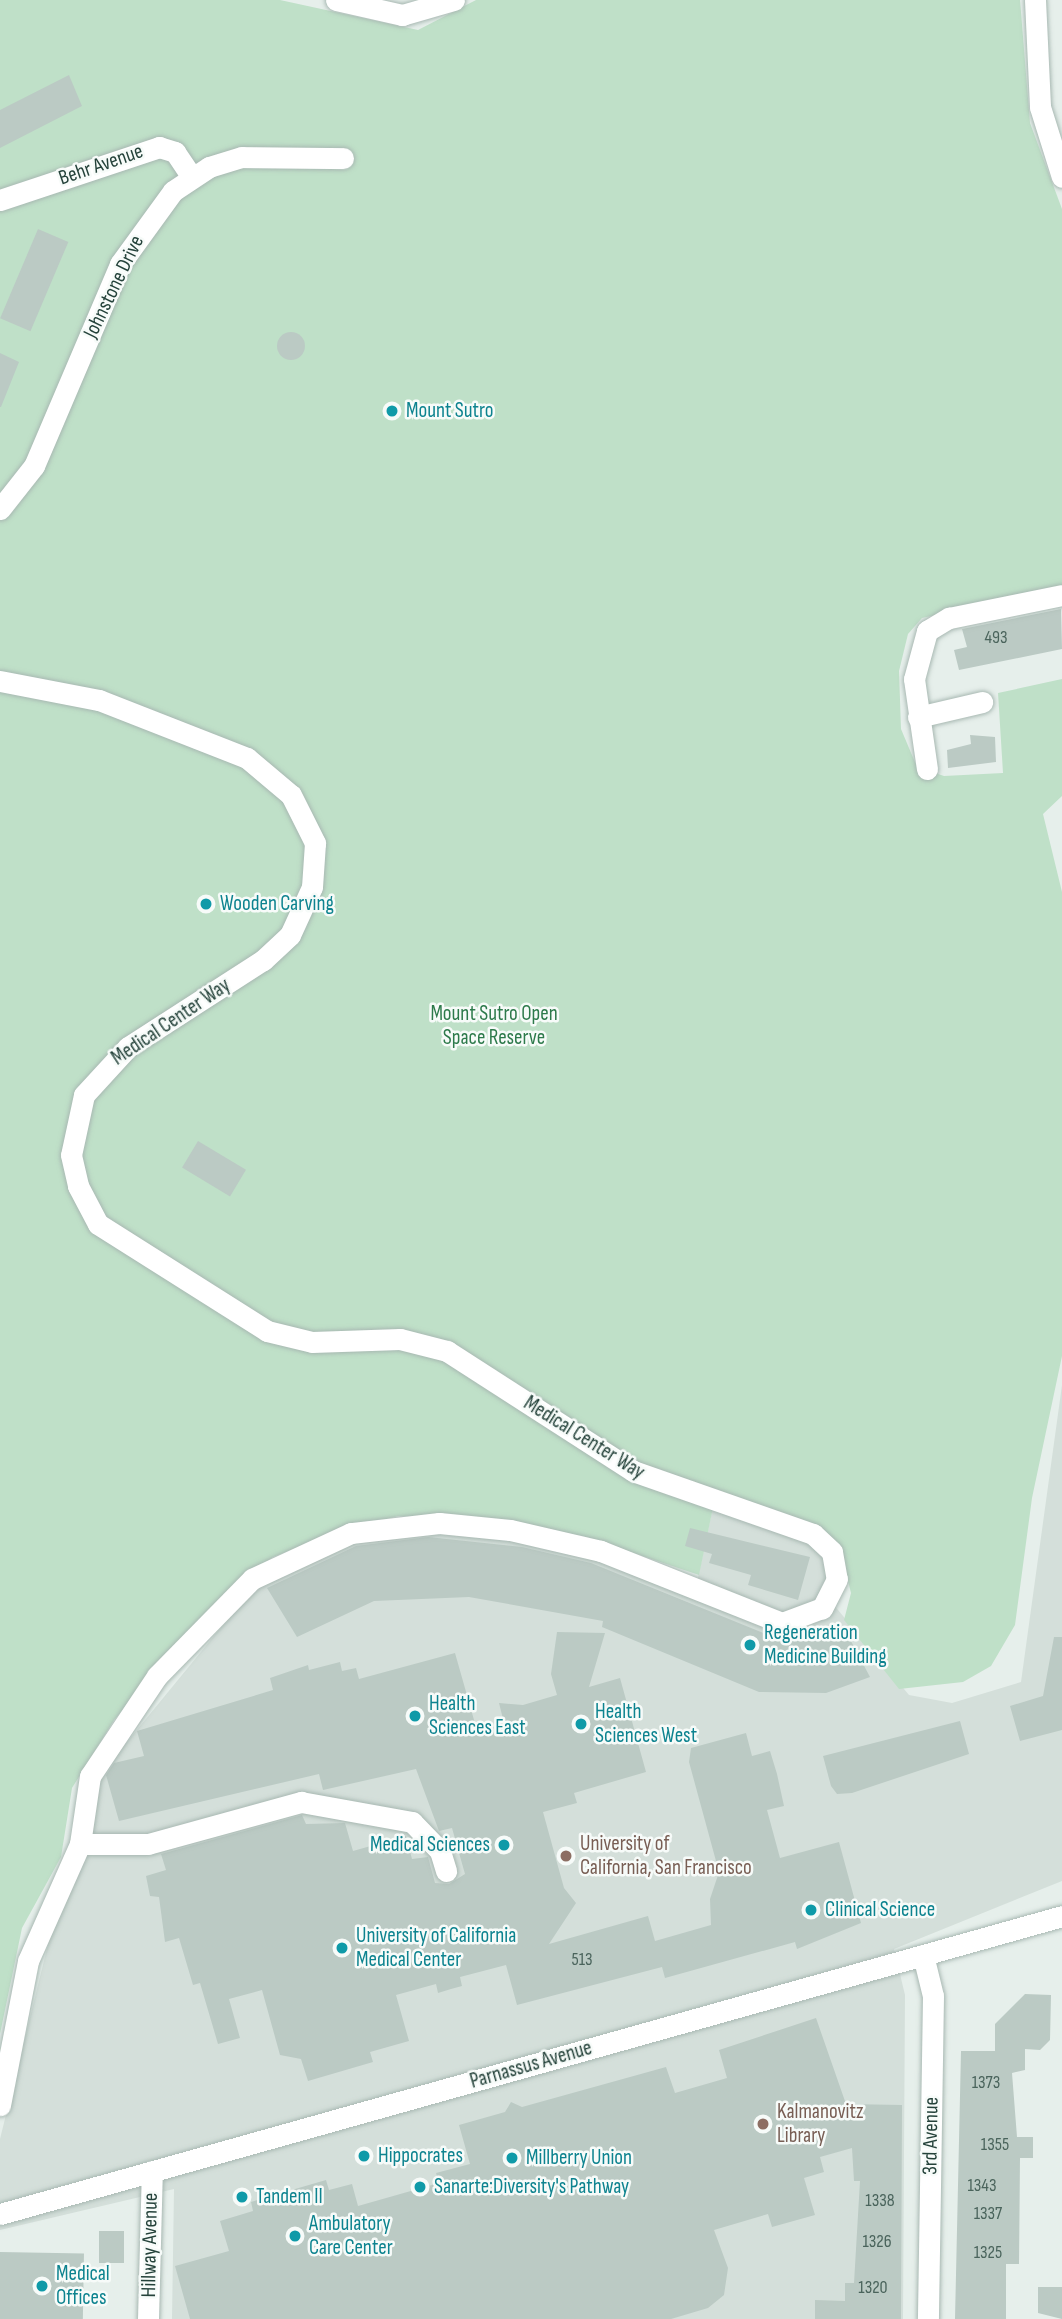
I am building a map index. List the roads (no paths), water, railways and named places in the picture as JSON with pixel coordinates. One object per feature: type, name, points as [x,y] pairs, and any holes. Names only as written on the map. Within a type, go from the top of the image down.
[{"type":"street","points":[[335,0],[402,15],[454,0]]},
{"type":"street","points":[[1035,0],[1040,107],[1062,177]]},
{"type":"street","name":"Behr Avenue","points":[[0,200],[159,147],[175,152],[191,176]]},
{"type":"street","name":"Johnstone Drive","points":[[0,509],[34,466],[131,245],[191,176],[242,157],[343,158]]},
{"type":"street","points":[[927,769],[918,717],[914,669],[928,631],[949,618],[1062,594]]},
{"type":"street","name":"Medical Center Way","points":[[0,681],[100,700],[247,758],[291,795],[314,843],[307,903],[278,948],[128,1047],[85,1095],[71,1156],[78,1186],[98,1224],[267,1331],[313,1342],[400,1339],[447,1351],[633,1471],[813,1534],[827,1545],[836,1569],[822,1608],[803,1621],[782,1623],[627,1559],[510,1530],[415,1524],[330,1540],[252,1579],[157,1676],[90,1776],[80,1844],[34,1941],[0,2105]]},
{"type":"street","points":[[918,717],[982,702]]},
{"type":"street","points":[[80,1844],[148,1844],[301,1801],[412,1822],[440,1851],[446,1871]]},
{"type":"street","name":"Parnassus Avenue","points":[[0,2214],[1062,1916]]},
{"type":"street","name":"3rd Avenue","points":[[923,1955],[933,1996],[928,2319]]},
{"type":"street","name":"Hillway Avenue","points":[[148,2319],[152,2171]]},
{"type":"place","name":"Mount Sutro","points":[[392,411]]},
{"type":"place","name":"Wooden Carving","points":[[206,904]]},
{"type":"place","name":"Regeneration Medicine Building","points":[[750,1645]]},
{"type":"place","name":"Health Sciences East","points":[[415,1716]]},
{"type":"place","name":"Health Sciences West","points":[[581,1724]]},
{"type":"place","name":"Medical Sciences","points":[[504,1845]]},
{"type":"place","name":"University of California, San Francisco","points":[[566,1856]]},
{"type":"place","name":"Clinical Science","points":[[811,1910]]},
{"type":"place","name":"University of California Medical Center","points":[[342,1948]]},
{"type":"place","name":"Kalmanovitz Library","points":[[763,2124]]},
{"type":"place","name":"Hippocrates","points":[[364,2156]]},
{"type":"place","name":"Millberry Union","points":[[512,2158]]},
{"type":"place","name":"Sanarte:Diversity's Pathway","points":[[420,2187]]},
{"type":"place","name":"Tandem II","points":[[242,2197]]},
{"type":"place","name":"Ambulatory Care Center","points":[[295,2236]]},
{"type":"place","name":"Medical Offices","points":[[42,2286]]},
{"type":"park label","name":"Mount Sutro Open Space Reserve","points":[[494,1026]]}]
